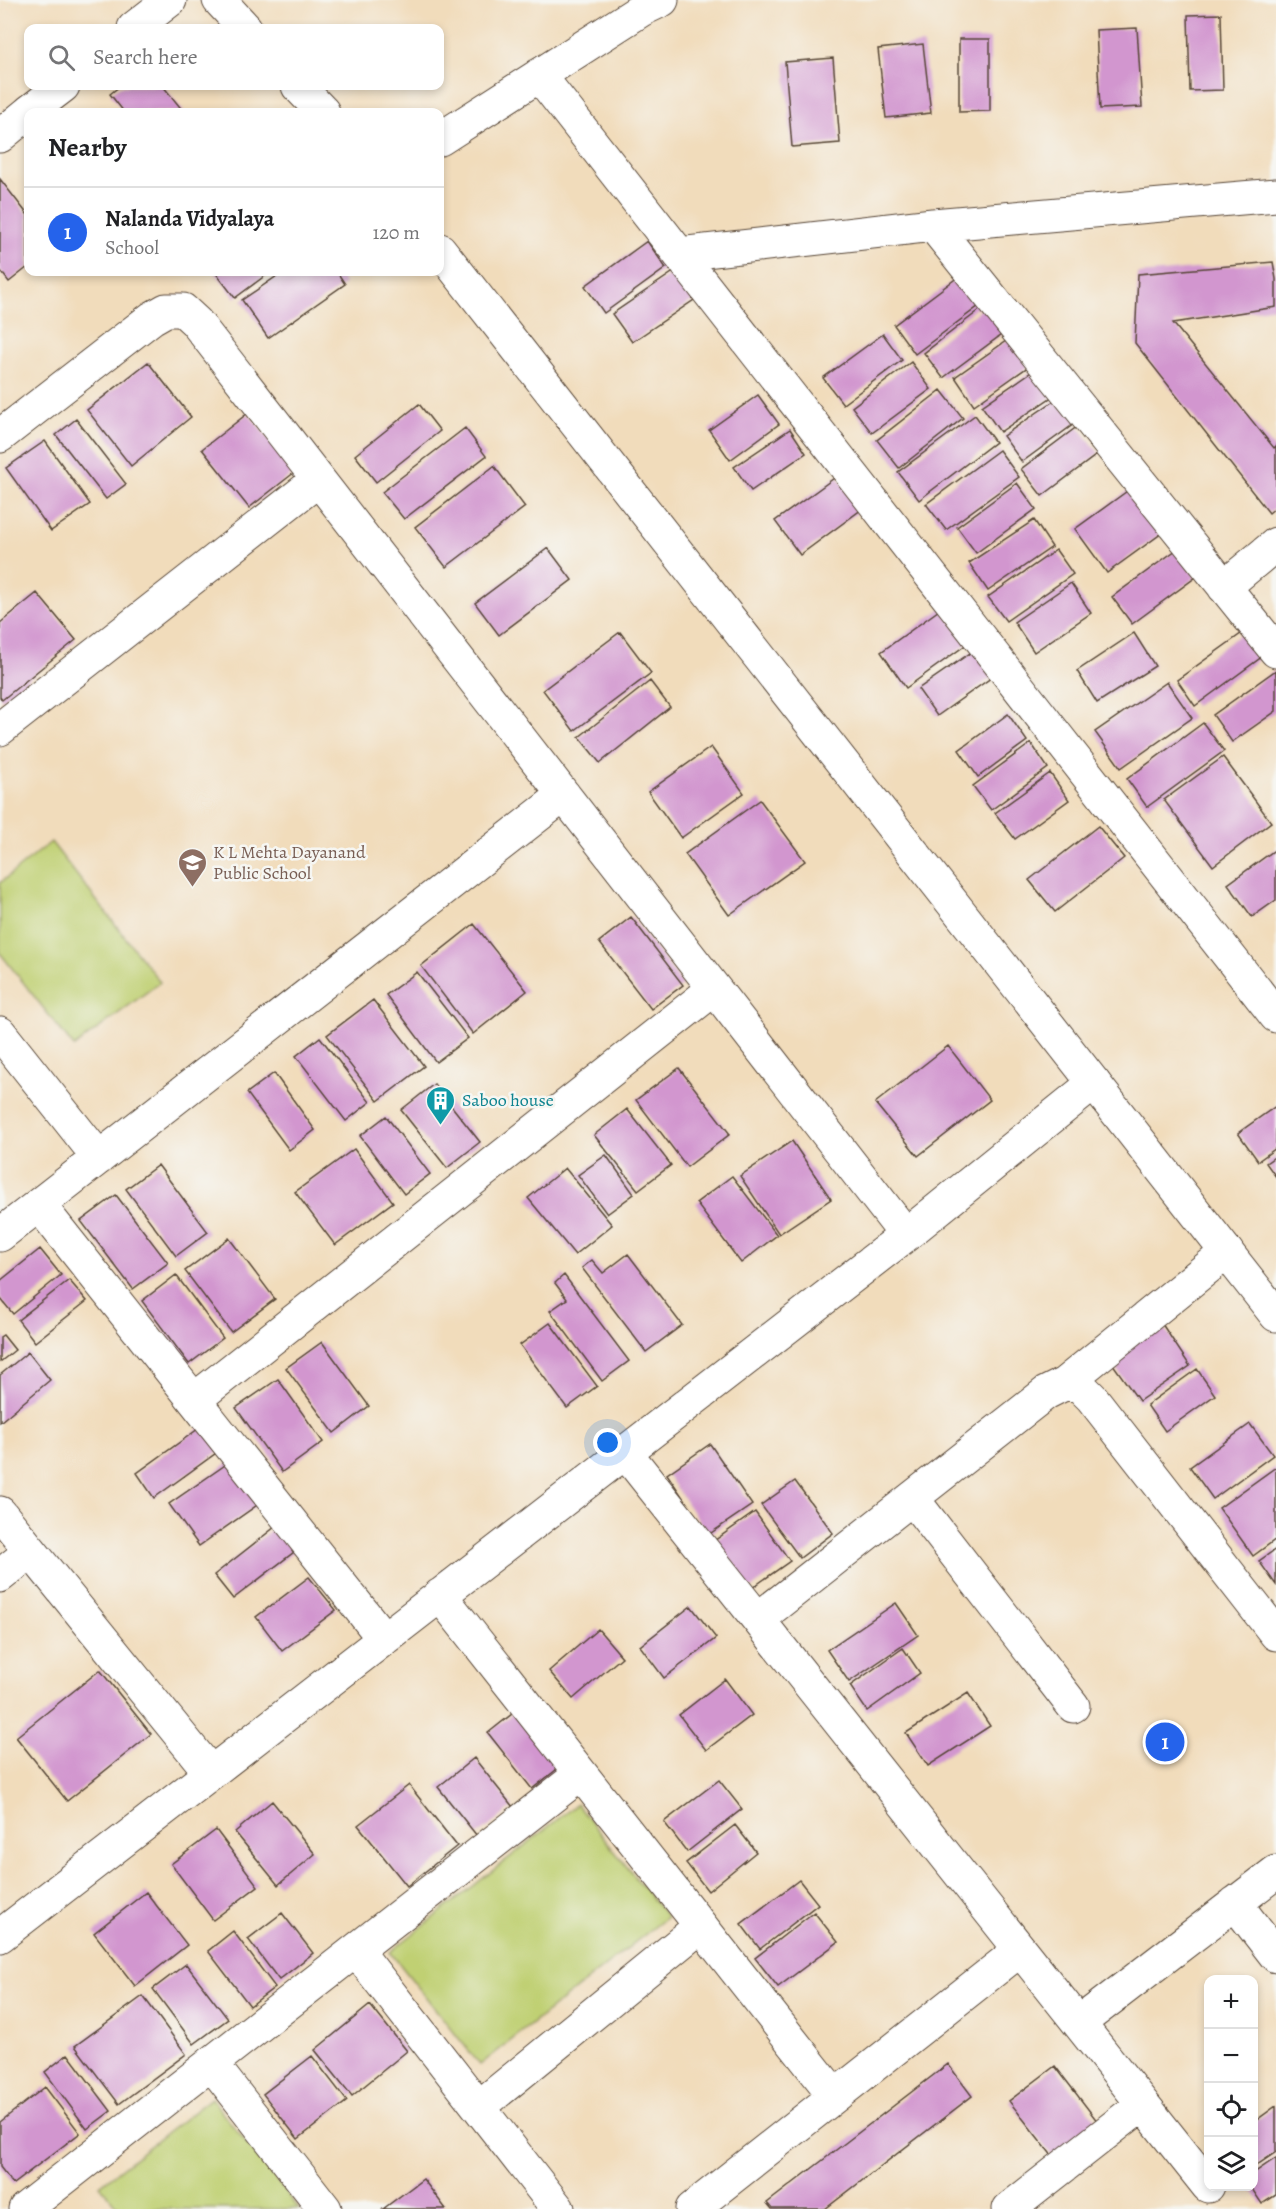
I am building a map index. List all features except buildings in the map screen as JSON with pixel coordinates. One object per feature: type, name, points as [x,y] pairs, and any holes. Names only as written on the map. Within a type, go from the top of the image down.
[{"type":"street","points":[[139,24],[170,0]]},
{"type":"street","points":[[219,0],[241,24]]},
{"type":"street","points":[[444,136],[641,10],[662,0]]},
{"type":"street","points":[[539,75],[1276,1016]]},
{"type":"street","points":[[30,108],[57,90]]},
{"type":"street","points":[[302,90],[319,108]]},
{"type":"street","points":[[679,254],[933,225],[1276,195]]},
{"type":"street","points":[[933,225],[1276,651]]},
{"type":"street","points":[[444,255],[1276,1315]]},
{"type":"street","points":[[0,436],[152,318],[166,310],[183,310],[195,322],[906,1235]]},
{"type":"street","points":[[0,729],[318,480]]},
{"type":"street","points":[[1224,586],[1276,544]]},
{"type":"street","points":[[0,1235],[564,795]]},
{"type":"street","points":[[194,1400],[714,988]]},
{"type":"street","points":[[0,1033],[99,1158]]},
{"type":"street","points":[[0,1936],[906,1235],[1094,1083]]},
{"type":"street","points":[[39,1205],[384,1639]]},
{"type":"street","points":[[758,1619],[1046,1393],[1064,1384],[1227,1252]]},
{"type":"street","points":[[1064,1384],[1079,1385],[1092,1398],[1276,1634]]},
{"type":"street","points":[[625,1452],[1204,2180]]},
{"type":"street","points":[[912,1498],[1073,1706]]},
{"type":"street","points":[[0,1513],[211,1773]]},
{"type":"street","points":[[0,1576],[31,1551]]},
{"type":"street","points":[[440,1595],[835,2096]]},
{"type":"street","points":[[25,2209],[581,1774]]},
{"type":"street","points":[[1079,2023],[1276,1872]]},
{"type":"street","points":[[1235,1903],[1276,1956]]},
{"type":"street","points":[[478,2107],[701,1926]]},
{"type":"street","points":[[356,1950],[558,2209]]},
{"type":"street","points":[[713,2203],[835,2096],[1020,1950]]},
{"type":"street","points":[[211,2063],[325,2209]]},
{"type":"street","points":[[1009,2209],[1143,2104]]},
{"type":"street","points":[[1213,2191],[1227,2209]]},
{"type":"green space","points":[[51,842],[160,982],[74,1047],[0,953],[0,883]]},
{"type":"green space","points":[[577,1804],[667,1917],[480,2065],[390,1952]]},
{"type":"green space","points":[[211,2098],[299,2209],[119,2209],[100,2185]]},
{"type":"place","name":"K L Mehta Dayanand Public School","points":[[192,888]]},
{"type":"place","name":"Saboo house","points":[[441,1126]]},
{"type":"place","name":"Nalanda Vidyalaya","points":[[1165,1742]]}]
